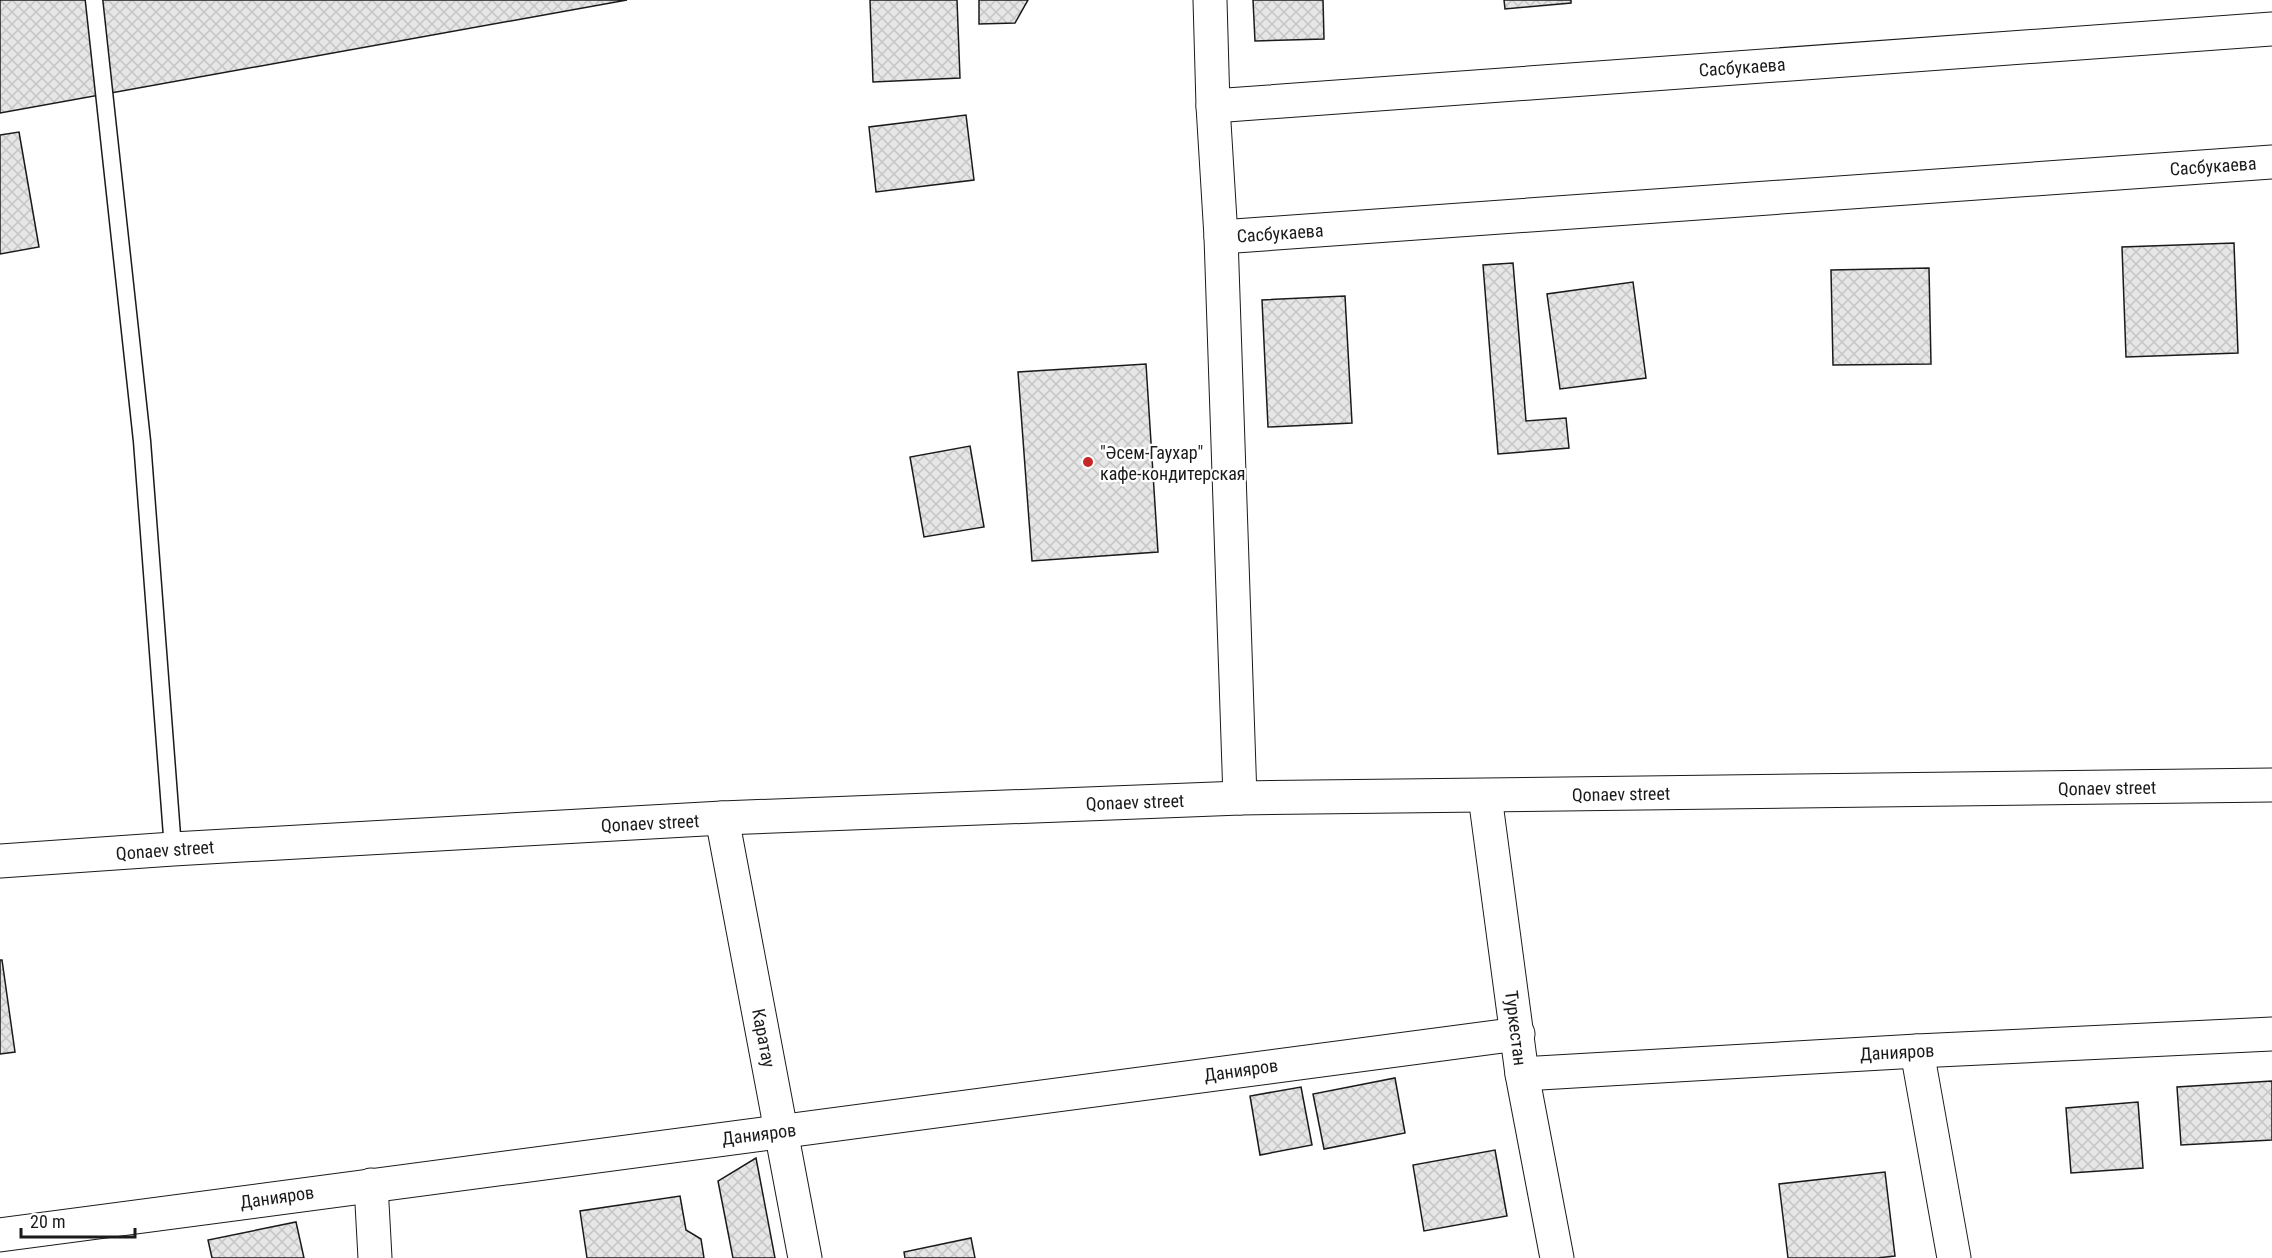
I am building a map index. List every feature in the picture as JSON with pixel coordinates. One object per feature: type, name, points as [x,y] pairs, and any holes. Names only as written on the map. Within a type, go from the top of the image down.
[{"type":"street","points":[[1210,0],[1213,106],[1221,237],[1240,798]]},
{"type":"street","name":"Сасбукаева","points":[[1213,106],[2272,29]]},
{"type":"street","name":"Сасбукаева","points":[[1221,237],[2272,162]]},
{"type":"street","name":"Qonaev street","points":[[0,861],[722,818],[1240,798],[2272,785]]},
{"type":"street","name":"Туркестан","points":[[1485,796],[1522,1074],[1557,1258]]},
{"type":"street","name":"Каратау","points":[[722,818],[805,1258]]},
{"type":"street","name":"Данияров","points":[[0,1235],[1518,1034]]},
{"type":"street","name":"Данияров","points":[[1522,1074],[1917,1051],[2272,1034]]},
{"type":"street","points":[[1917,1051],[1954,1258]]},
{"type":"street","points":[[371,1185],[375,1258]]},
{"type":"lane","points":[[94,0],[142,441],[174,849]]},
{"type":"building","points":[[0,0],[627,0],[0,113]]},
{"type":"building","points":[[870,0],[957,0],[960,78],[873,82]]},
{"type":"building","points":[[979,0],[1028,0],[1015,23],[979,24]]},
{"type":"building","points":[[1253,0],[1323,0],[1324,39],[1255,41]]},
{"type":"building","points":[[1504,0],[1571,0],[1571,3],[1505,9]]},
{"type":"building","points":[[966,115],[974,180],[876,192],[869,127]]},
{"type":"building","points":[[19,132],[39,247],[0,254],[0,135]]},
{"type":"building","points":[[2234,243],[2238,353],[2126,357],[2122,247]]},
{"type":"building","points":[[1513,263],[1526,421],[1566,418],[1569,448],[1498,454],[1483,265]]},
{"type":"building","points":[[1929,268],[1931,364],[1833,365],[1831,270]]},
{"type":"building","points":[[1633,282],[1646,378],[1560,389],[1547,294]]},
{"type":"building","points":[[1345,296],[1352,423],[1268,427],[1262,300]]},
{"type":"building","name":"\"Әсем-Гаухар\" кафе-кондитерская","points":[[1146,364],[1158,552],[1032,561],[1018,372]]},
{"type":"building","points":[[970,446],[984,527],[924,537],[910,457]]},
{"type":"building","points":[[0,960],[2,960],[15,1052],[0,1054]]},
{"type":"building","points":[[1395,1078],[1405,1133],[1324,1149],[1313,1094]]},
{"type":"building","points":[[2272,1081],[2272,1140],[2181,1145],[2177,1087]]},
{"type":"building","points":[[1301,1087],[1312,1145],[1260,1155],[1250,1096]]},
{"type":"building","points":[[2138,1102],[2143,1168],[2071,1173],[2066,1108]]},
{"type":"building","points":[[1495,1150],[1507,1216],[1424,1231],[1413,1165]]},
{"type":"building","points":[[756,1158],[775,1258],[733,1258],[718,1181]]},
{"type":"building","points":[[1885,1172],[1895,1256],[1788,1258],[1779,1184]]},
{"type":"building","points":[[680,1196],[686,1230],[701,1239],[704,1258],[587,1258],[580,1211]]},
{"type":"building","points":[[296,1222],[304,1258],[212,1258],[208,1240]]},
{"type":"building","points":[[971,1238],[975,1258],[905,1258],[904,1252]]},
{"type":"place","name":"\"Әсем-Гаухар\" кафе-кондитерская","points":[[1088,462]]}]
